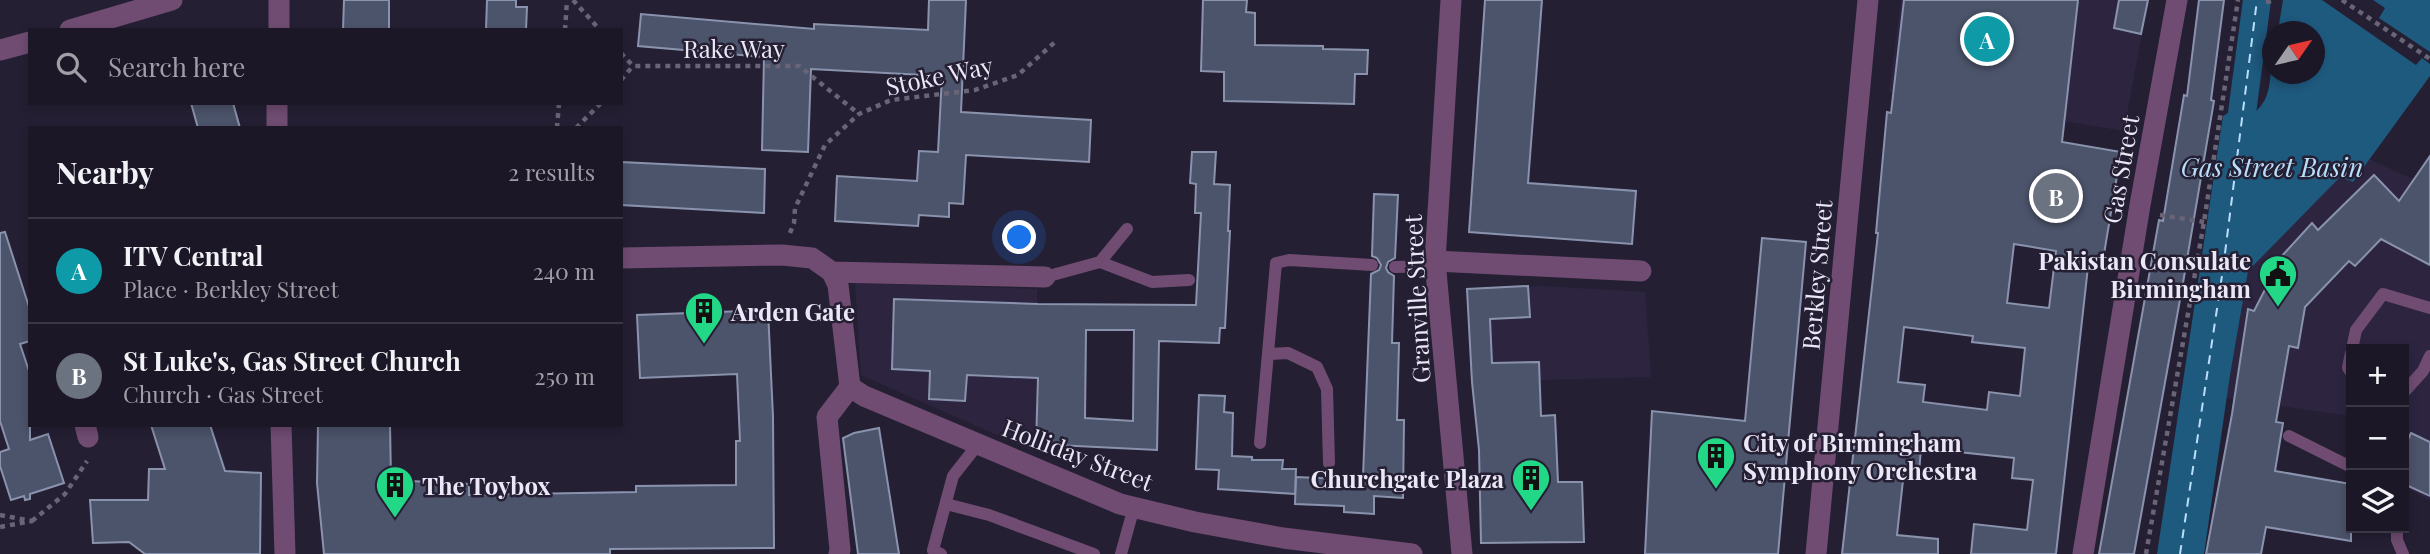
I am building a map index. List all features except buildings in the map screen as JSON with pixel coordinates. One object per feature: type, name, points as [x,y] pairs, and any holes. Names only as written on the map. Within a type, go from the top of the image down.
[{"type":"street","points":[[77,28],[172,0]]},
{"type":"street","points":[[279,0],[279,28]]},
{"type":"street","name":"Granville Street","points":[[1451,0],[1436,263],[1462,554]]},
{"type":"street","name":"Berkley Street","points":[[1816,554],[1868,0]]},
{"type":"street","name":"Gas Street","points":[[2083,554],[2140,205],[2177,0]]},
{"type":"street","points":[[0,50],[28,43]]},
{"type":"street","points":[[277,105],[277,126]]},
{"type":"street","points":[[623,258],[782,255],[812,258],[832,272],[838,285],[850,387],[827,417],[841,550],[839,554]]},
{"type":"street","points":[[1436,263],[1642,271]]},
{"type":"street","points":[[832,272],[1045,276]]},
{"type":"street","name":"Holliday Street","points":[[850,387],[864,396],[1120,504],[1195,522],[1283,538],[1412,554]]},
{"type":"street","points":[[281,427],[285,554]]},
{"type":"lane","points":[[1100,262],[1127,229]]},
{"type":"lane","points":[[1260,443],[1276,263],[1289,260],[1372,265]]},
{"type":"lane","points":[[1045,276],[1100,262],[1152,282],[1189,279]]},
{"type":"lane","points":[[1395,267],[1436,263]]},
{"type":"lane","points":[[2353,344],[2356,330],[2383,294],[2430,308]]},
{"type":"lane","points":[[1268,354],[1288,353],[1317,367],[1327,389],[1329,463]]},
{"type":"lane","points":[[2409,386],[2423,371],[2430,356]]},
{"type":"lane","points":[[2289,436],[2346,464]]},
{"type":"lane","points":[[941,554],[933,550],[953,476],[979,443]]},
{"type":"lane","points":[[946,504],[989,515],[1094,554]]},
{"type":"lane","points":[[1121,554],[1134,507]]},
{"type":"lane","points":[[2397,533],[2397,541],[2403,554]]},
{"type":"path","points":[[565,28],[567,0]]},
{"type":"path","points":[[573,0],[598,28]]},
{"type":"path","points":[[2146,554],[2204,222],[2238,0]]},
{"type":"path","points":[[2342,0],[2430,59]]},
{"type":"path","name":"Stoke Way","points":[[782,255],[794,223],[794,208],[825,145],[859,114],[891,100],[975,90],[1018,75],[1055,42]]},
{"type":"path","points":[[623,55],[633,66],[623,78]]},
{"type":"path","name":"Rake Way","points":[[633,66],[799,66],[859,114]]},
{"type":"path","points":[[557,126],[559,105]]},
{"type":"path","points":[[578,126],[599,105]]},
{"type":"path","points":[[2140,205],[2161,215],[2204,222]]},
{"type":"path","points":[[0,527],[32,521],[65,494],[87,462],[86,431]]},
{"type":"path","points":[[0,514],[32,521]]},
{"type":"shaded area","points":[[1901,0],[2148,0],[2124,131],[1889,92]]},
{"type":"shaded area","points":[[2369,159],[2430,187],[2430,501],[2409,489],[2409,344],[2346,344],[2346,415],[2205,395],[2223,269],[2248,271],[2340,176],[2353,182]]},
{"type":"shaded area","points":[[855,283],[1037,289],[1037,416],[1033,451],[861,375]]},
{"type":"shaded area","points":[[1542,286],[1645,292],[1651,377],[1472,382],[1467,289]]},
{"type":"water","name":"Gas Street Basin","points":[[2283,0],[2322,0],[2416,65],[2422,58],[2430,64],[2430,76],[2353,182],[2340,177],[2248,271],[2204,554],[2157,554],[2223,116],[2242,104],[2246,105],[2252,114],[2263,103],[2269,84],[2325,84],[2325,21],[2280,21]]},
{"type":"water","points":[[2373,0],[2430,0],[2430,52],[2379,18],[2385,8]]},
{"type":"waterway","points":[[2238,143],[2257,0]]},
{"type":"ferry route","points":[[2180,554],[2223,269],[2257,0]]},
{"type":"place","name":"ITV Central","points":[[1987,39]]},
{"type":"place","name":"St Luke's, Gas Street Church","points":[[2056,196]]},
{"type":"place","name":"Pakistan Consulate Birmingham","points":[[2278,308]]},
{"type":"place","name":"Arden Gate","points":[[704,345]]},
{"type":"place","name":"City of Birmingham Symphony Orchestra","points":[[1716,490]]},
{"type":"place","name":"Churchgate Plaza","points":[[1531,512]]},
{"type":"place","name":"The Toybox","points":[[395,519]]}]
